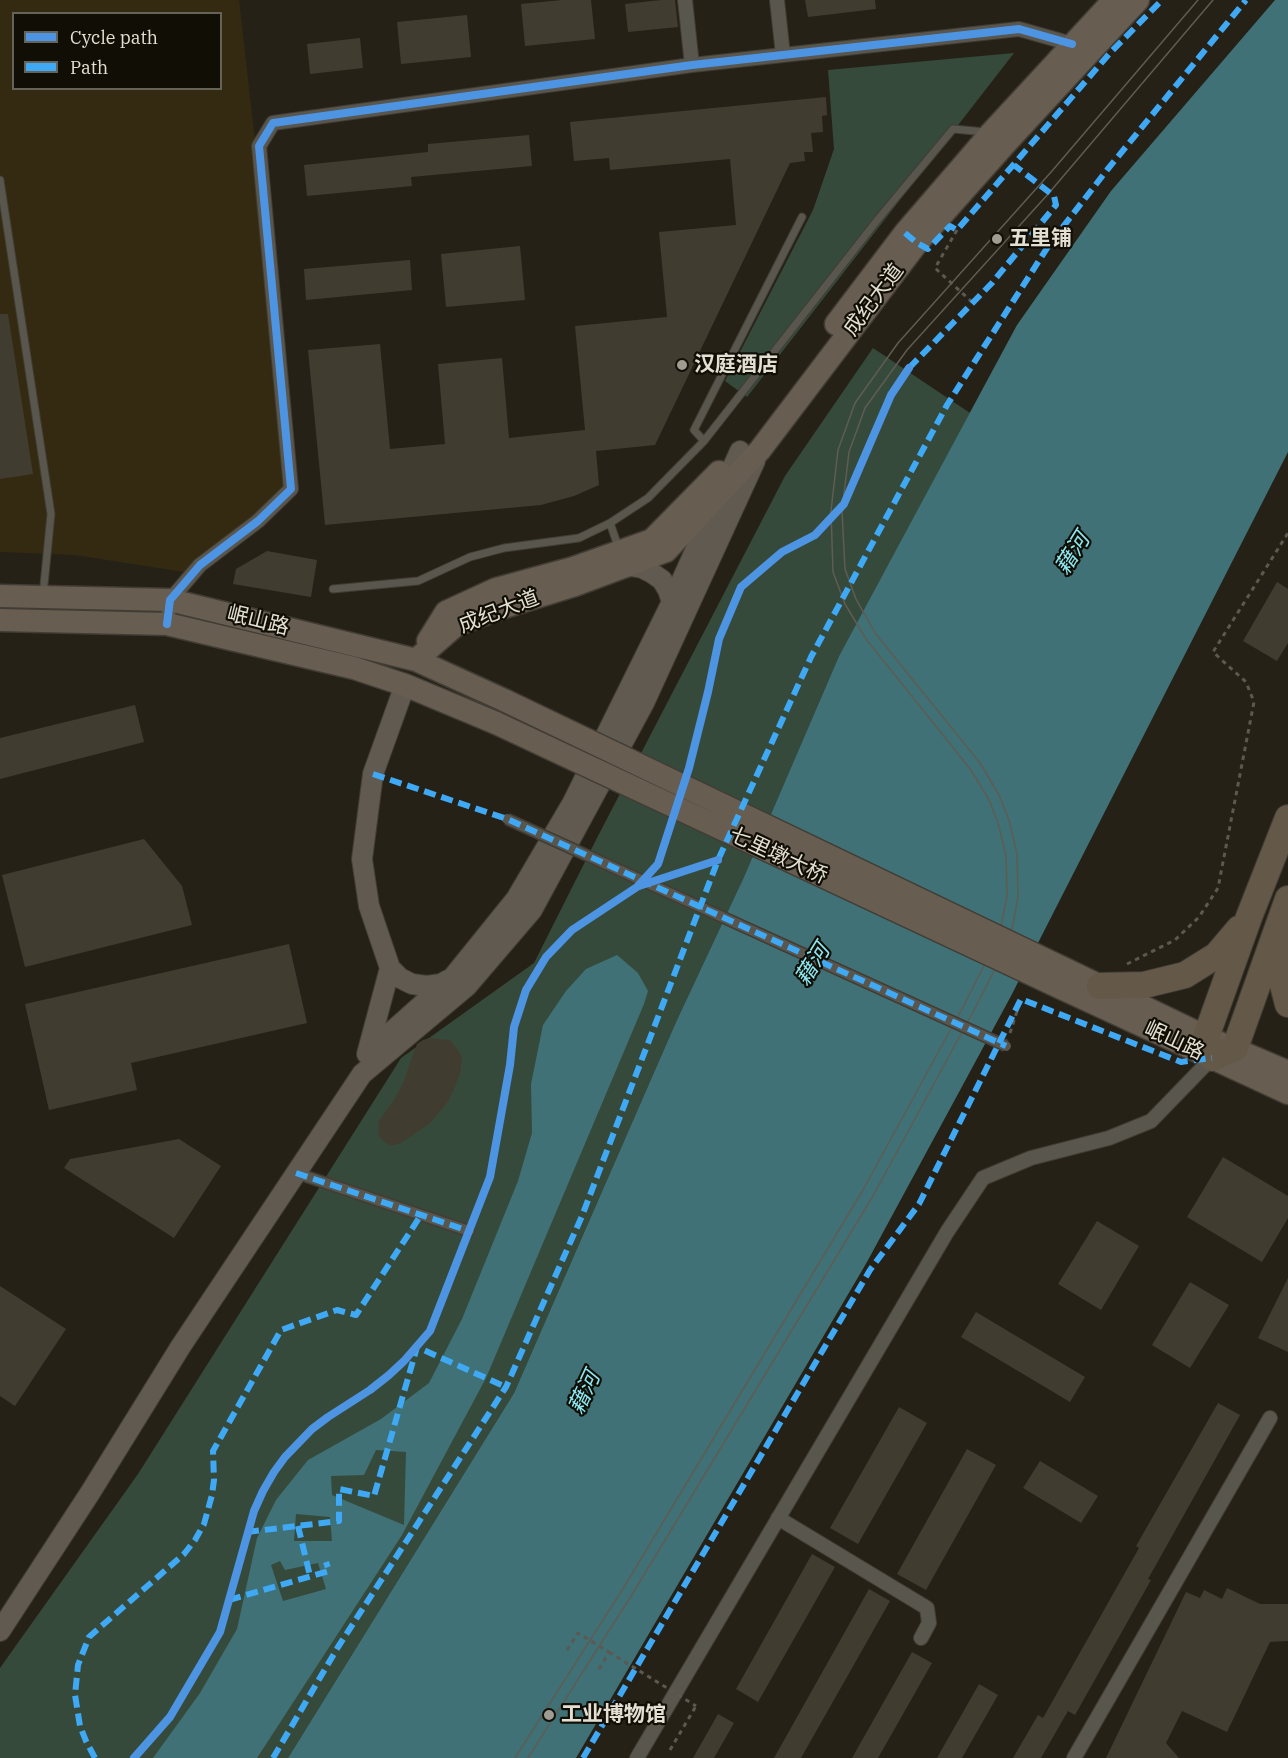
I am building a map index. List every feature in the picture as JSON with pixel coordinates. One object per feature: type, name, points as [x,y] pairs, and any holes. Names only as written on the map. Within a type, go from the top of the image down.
[{"type":"highway","points":[[1288,818],[1249,917],[1209,1048],[1235,1048],[1288,899]]},
{"type":"highway","points":[[1100,986],[1144,985],[1185,975],[1217,955],[1249,917]]},
{"type":"highway","points":[[1278,927],[1279,969],[1288,1004]]},
{"type":"main road","name":"成纪大道","points":[[416,660],[456,625],[575,585],[652,540],[750,450],[750,440],[905,232],[992,132],[1114,0]]},
{"type":"main road","name":"成纪大道","points":[[619,560],[666,550],[721,491],[750,450],[917,243],[1138,0]]},
{"type":"main road","points":[[0,1631],[90,1493],[181,1346],[362,1074],[467,986],[532,910],[644,703],[750,450]]},
{"type":"main road","points":[[368,1053],[453,977],[516,899],[573,802],[672,602],[721,491]]},
{"type":"main road","points":[[619,560],[630,566],[642,568],[662,580],[672,602]]},
{"type":"main road","name":"岷山路","points":[[0,596],[170,600],[416,660],[506,701]]},
{"type":"main road","name":"岷山路","points":[[0,620],[167,624],[354,668],[405,685],[496,723]]},
{"type":"main road","points":[[405,685],[373,774],[362,859],[369,906],[390,968],[400,978],[412,984],[426,986],[441,984],[453,977]]},
{"type":"main road","name":"七里墩大桥","points":[[506,701],[1064,979]]},
{"type":"main road","name":"七里墩大桥","points":[[496,723],[1064,979]]},
{"type":"main road","points":[[362,1074],[390,968]]},
{"type":"main road","name":"岷山路","points":[[1064,979],[1100,986],[1288,1093]]},
{"type":"main road","name":"岷山路","points":[[1064,979],[1209,1048]]},
{"type":"main road","name":"岷山路","points":[[1235,1048],[1288,1072]]},
{"type":"street","points":[[685,0],[692,65]]},
{"type":"street","points":[[777,0],[783,55]]},
{"type":"street","points":[[167,624],[170,600],[200,565],[258,521],[291,489],[259,146],[273,123],[692,65],[1019,29],[1072,44]]},
{"type":"street","points":[[507,819],[1006,1046]]},
{"type":"street","points":[[637,1758],[947,1232],[983,1178],[1031,1158],[1109,1138],[1150,1121],[1209,1048]]},
{"type":"street","points":[[296,1173],[469,1231]]},
{"type":"street","points":[[1074,1758],[1270,1418]]},
{"type":"street","points":[[778,1518],[927,1608],[929,1623],[921,1638]]},
{"type":"lane","points":[[333,589],[418,581],[470,557],[504,548],[579,538],[610,523],[648,498],[704,441],[879,218],[953,129],[992,132]]},
{"type":"lane","points":[[0,180],[51,514],[42,597]]},
{"type":"lane","points":[[704,441],[694,430],[802,217]]},
{"type":"lane","points":[[610,523],[619,560]]},
{"type":"path","points":[[957,230],[935,268],[973,303]]},
{"type":"path","points":[[1126,964],[1175,940],[1199,917],[1218,888],[1254,702],[1246,682],[1213,652],[1288,533]]},
{"type":"path","points":[[1006,1046],[1021,999]]},
{"type":"path","points":[[567,1650],[578,1633],[696,1706],[670,1750]]},
{"type":"path","points":[[598,1671],[609,1652]]},
{"type":"shaded area","points":[[0,0],[239,0],[294,485],[184,572],[75,555],[0,552]]},
{"type":"green space","points":[[1014,53],[747,397],[725,381],[813,210],[834,149],[828,70]]},
{"type":"green space","points":[[873,348],[970,413],[839,656],[743,879],[676,1022],[514,1393],[288,1758],[0,1758],[0,1668],[138,1474],[401,1058],[534,963],[785,476]]},
{"type":"water","name":"藉河","points":[[1275,0],[1288,0],[1288,452],[1011,996],[867,1262],[576,1758],[288,1758],[514,1393],[676,1022],[743,879],[839,656],[1017,325],[1111,191]]},
{"type":"water","points":[[617,955],[638,973],[648,991],[644,1004],[486,1378],[402,1535],[257,1758],[153,1758],[200,1693],[237,1629],[257,1538],[276,1500],[308,1460],[381,1419],[429,1383],[462,1319],[518,1181],[532,1133],[531,1084],[543,1025],[566,991],[586,969]],"holes":[[[376,1450],[406,1452],[404,1525],[332,1495],[331,1476],[364,1475]],[[296,1514],[330,1517],[332,1541],[294,1541]],[[280,1561],[285,1570],[318,1563],[326,1589],[283,1601],[271,1565]]]},
{"type":"building","points":[[591,0],[595,39],[525,46],[521,4]]},
{"type":"building","points":[[675,0],[678,27],[628,32],[625,4]]},
{"type":"building","points":[[805,0],[875,0],[876,9],[808,17]]},
{"type":"building","points":[[467,15],[471,57],[401,64],[397,22]]},
{"type":"building","points":[[360,38],[363,68],[310,74],[307,44]]},
{"type":"building","points":[[826,97],[827,115],[822,116],[823,132],[811,133],[813,152],[804,152],[805,161],[790,163],[655,445],[596,451],[599,485],[574,496],[541,505],[325,525],[308,350],[380,344],[390,449],[445,444],[438,364],[502,358],[509,438],[585,430],[575,326],[667,317],[659,232],[736,225],[730,159],[610,170],[609,158],[574,161],[570,122]]},
{"type":"building","points":[[529,135],[532,166],[411,177],[412,186],[307,196],[304,165],[428,152],[428,144]]},
{"type":"building","points":[[520,246],[525,300],[446,307],[441,254]]},
{"type":"building","points":[[410,260],[412,290],[306,300],[304,269]]},
{"type":"building","points":[[0,314],[8,314],[33,474],[0,479]]},
{"type":"building","points":[[267,551],[317,560],[311,597],[233,584],[236,569]]},
{"type":"building","points":[[1277,582],[1288,589],[1288,643],[1277,661],[1243,641]]},
{"type":"building","points":[[135,705],[144,742],[0,779],[0,738]]},
{"type":"building","points":[[144,839],[182,886],[192,925],[25,967],[2,875]]},
{"type":"building","points":[[289,944],[307,1023],[131,1063],[137,1090],[49,1110],[25,1004]]},
{"type":"building","points":[[430,1038],[450,1040],[462,1058],[460,1074],[447,1103],[429,1124],[401,1143],[389,1145],[380,1138],[379,1121],[403,1083],[417,1044]]},
{"type":"building","points":[[179,1139],[221,1166],[174,1238],[64,1168],[70,1159]]},
{"type":"building","points":[[1223,1157],[1288,1196],[1288,1218],[1262,1262],[1187,1217]]},
{"type":"building","points":[[1097,1221],[1139,1246],[1101,1310],[1058,1284]]},
{"type":"building","points":[[1288,1278],[1288,1352],[1258,1338]]},
{"type":"building","points":[[1190,1282],[1229,1305],[1190,1368],[1152,1345]]},
{"type":"building","points":[[0,1286],[66,1329],[15,1406],[0,1396]]},
{"type":"building","points":[[976,1312],[1085,1377],[1070,1402],[961,1337]]},
{"type":"building","points":[[1218,1403],[1240,1415],[1075,1715],[1068,1711],[1041,1758],[1013,1758],[1038,1715],[1043,1718],[1139,1548],[1136,1546]]},
{"type":"building","points":[[899,1407],[927,1423],[858,1544],[830,1528]]},
{"type":"building","points":[[967,1449],[996,1465],[926,1590],[897,1574]]},
{"type":"building","points":[[1040,1461],[1098,1496],[1081,1523],[1023,1488]]},
{"type":"building","points":[[812,1554],[835,1567],[758,1702],[736,1689]]},
{"type":"building","points":[[1227,1588],[1260,1604],[1288,1604],[1288,1641],[1270,1642],[1227,1732],[1182,1711],[1166,1743],[1179,1758],[1106,1758],[1186,1592],[1200,1598],[1204,1590],[1222,1599]]},
{"type":"building","points":[[869,1589],[890,1601],[801,1758],[774,1758]]},
{"type":"building","points":[[912,1652],[932,1663],[878,1758],[852,1758]]},
{"type":"building","points":[[979,1684],[998,1695],[962,1758],[937,1758]]},
{"type":"building","points":[[718,1714],[734,1723],[714,1758],[693,1758]]},
{"type":"tram line","points":[[515,1758],[624,1587],[863,1190],[999,936],[1007,896],[1006,856],[998,823],[989,800],[971,770],[866,639],[845,604],[833,572],[831,511],[838,450],[855,403],[898,343],[1052,171],[1198,0]]},
{"type":"tram line","points":[[528,1758],[633,1593],[873,1196],[1010,940],[1018,897],[1017,854],[1009,820],[999,795],[980,763],[875,633],[856,599],[845,569],[842,511],[849,452],[865,408],[907,350],[1049,193],[1213,0]]},
{"type":"marked path","points":[[905,233],[928,249],[950,226],[957,230],[1110,53],[1162,0]]},
{"type":"marked path","points":[[273,1758],[338,1647],[506,1387],[582,1216],[718,860],[811,657],[947,405],[1049,245],[1246,0]]},
{"type":"marked path","points":[[909,368],[992,283],[1056,205],[1054,196],[1014,165]]},
{"type":"marked path","points":[[373,774],[507,819],[1006,1046]]},
{"type":"marked path","points":[[583,1758],[870,1270],[919,1204],[1021,999],[1181,1062],[1212,1058]]},
{"type":"marked path","points":[[296,1173],[469,1231]]},
{"type":"marked path","points":[[95,1758],[80,1726],[75,1695],[78,1665],[89,1637],[184,1554],[195,1540],[204,1524],[212,1495],[213,1451],[281,1330],[337,1310],[356,1315],[421,1215]]},
{"type":"marked path","points":[[247,1532],[339,1521],[339,1489],[374,1496],[417,1347],[506,1387]]},
{"type":"marked path","points":[[298,1526],[310,1576]]},
{"type":"marked path","points":[[229,1600],[329,1571],[326,1562]]},
{"type":"cycle path","points":[[167,624],[170,600],[200,565],[258,521],[291,489],[259,146],[273,123],[692,65],[1019,29],[1072,44]]},
{"type":"cycle path","points":[[134,1758],[170,1717],[220,1632],[254,1511],[274,1472],[312,1429],[389,1375],[430,1331],[490,1177],[510,1065],[514,1027],[526,990],[546,957],[572,930],[637,887],[658,864],[689,768],[719,639],[741,587],[782,552],[815,535],[844,504],[891,395],[909,368]]},
{"type":"cycle path","points":[[639,886],[718,860]]},
{"type":"place","name":"五里铺","points":[[997,239]]},
{"type":"place","name":"汉庭酒店","points":[[682,365]]},
{"type":"place","name":"工业博物馆","points":[[549,1715]]}]
